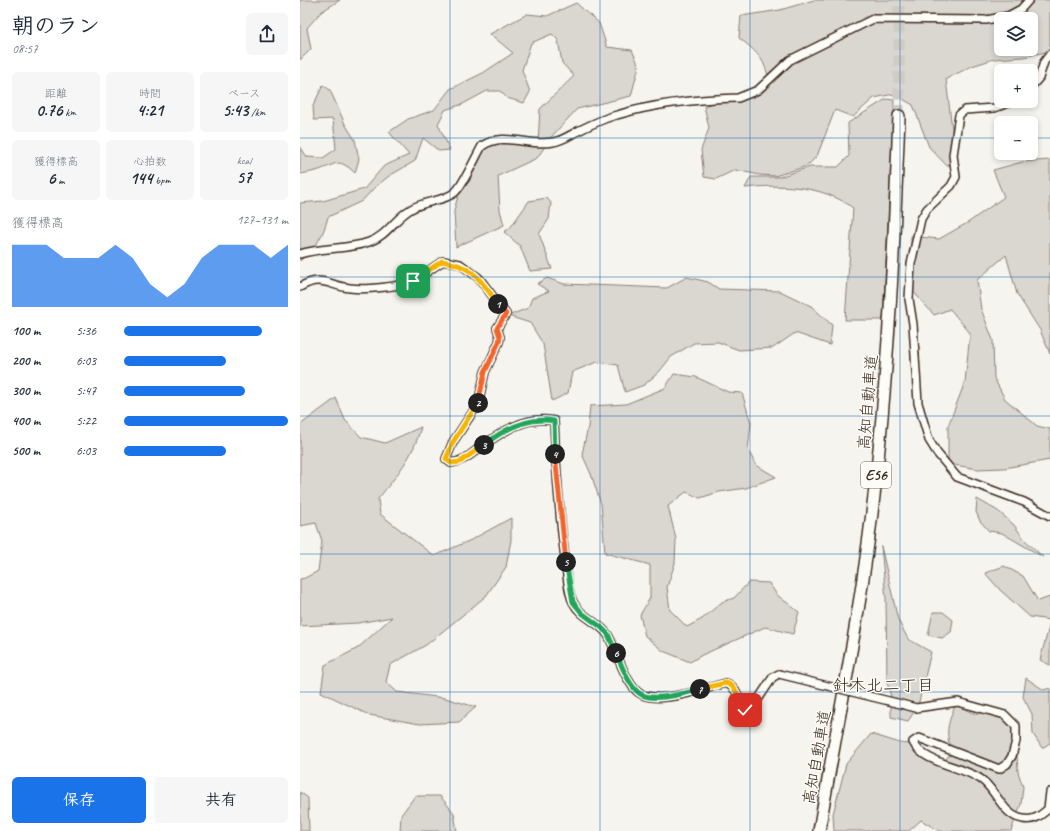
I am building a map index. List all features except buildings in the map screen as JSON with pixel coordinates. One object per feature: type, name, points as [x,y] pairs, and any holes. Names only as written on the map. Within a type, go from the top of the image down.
[{"type":"highway","name":"高知自動車道","points":[[819,831],[853,647],[872,515],[882,424],[894,251],[899,116]]},
{"type":"street","points":[[300,254],[311,250],[355,246],[371,242],[386,233],[409,210],[424,202],[446,197],[454,193],[482,146],[496,139],[516,139],[528,142],[552,142],[616,115],[682,100],[738,98],[758,90],[790,60],[873,19],[986,20],[1008,16],[1021,9],[1030,0]]},
{"type":"street","points":[[1038,79],[1044,62],[1050,54]]},
{"type":"street","points":[[994,108],[965,110],[959,115],[953,155],[956,178],[951,186],[927,209],[918,230],[911,264],[909,298],[913,324],[918,403],[929,440],[936,453],[957,477],[1024,502],[1050,516]]},
{"type":"street","points":[[300,287],[312,280],[324,280],[350,288],[377,288],[413,281],[442,261],[460,264],[479,278],[506,314],[497,328],[500,337],[499,342],[485,372],[478,404],[453,442],[446,459],[451,463],[460,462],[497,435],[518,425],[547,420],[554,421],[561,528],[573,602],[582,613],[608,634],[630,681],[640,694],[648,697],[671,696],[726,683],[730,684],[737,692],[743,708],[745,710],[751,710],[773,677],[779,674],[916,708],[958,702],[1005,715],[1016,726],[1016,741],[1012,756],[1007,764],[999,769],[919,738],[913,742],[916,748],[933,759],[982,780],[1012,815],[1023,819],[1035,819],[1048,809],[1050,792]]},
{"type":"shaded area","points":[[300,0],[340,0],[321,12],[307,28],[311,49],[300,60]]},
{"type":"shaded area","points":[[814,0],[1050,0],[1050,51],[1038,54],[1038,12],[994,12],[994,56],[1028,56],[994,59],[972,66],[946,79],[954,146],[948,167],[929,147],[913,105],[894,94],[874,98],[853,117],[835,110],[817,156],[807,166],[775,176],[760,175],[735,170],[716,179],[704,177],[701,150],[709,128],[704,106],[744,92],[770,87],[764,64],[761,59],[739,38],[741,16],[780,10]]},
{"type":"shaded area","points":[[576,3],[599,23],[607,47],[632,50],[639,66],[631,96],[577,109],[552,136],[537,158],[498,176],[500,210],[504,225],[456,247],[454,211],[459,192],[470,181],[473,155],[498,140],[538,143],[540,109],[574,76],[562,63],[558,40],[552,34],[531,43],[522,70],[530,92],[524,103],[507,98],[500,91],[487,91],[463,104],[445,110],[438,124],[450,150],[439,151],[423,138],[415,161],[389,176],[374,188],[362,201],[328,217],[318,241],[300,261],[300,203],[323,201],[364,189],[384,166],[409,155],[389,132],[408,119],[434,110],[450,89],[483,73],[513,53],[490,34],[527,14],[547,16]]},
{"type":"shaded area","points":[[323,85],[330,90],[345,124],[355,140],[359,159],[355,173],[345,165],[337,163],[317,171],[300,174],[300,146],[307,157],[323,158],[336,149],[333,119],[314,120],[313,106]]},
{"type":"shaded area","points":[[886,99],[894,100],[883,320],[845,320],[853,208],[841,200],[829,195],[801,188],[773,186],[745,188],[751,177],[779,177],[810,167],[838,167],[849,156],[848,123]]},
{"type":"shaded area","points":[[1050,160],[1050,354],[1040,330],[1017,294],[1006,255],[977,280],[981,309],[993,340],[994,378],[1005,399],[1037,426],[1050,429],[1050,460],[1004,468],[978,469],[948,464],[948,426],[965,382],[970,333],[950,309],[934,315],[911,289],[911,236],[939,239],[969,222],[1004,197],[993,170],[1022,162]]},
{"type":"shaded area","points":[[547,198],[551,203],[549,219],[539,234],[552,269],[530,271],[520,246],[504,232],[510,228],[529,201]]},
{"type":"shaded area","points":[[687,277],[708,282],[719,289],[780,291],[811,306],[832,325],[830,345],[795,333],[773,348],[739,350],[718,342],[694,343],[671,357],[659,372],[644,385],[625,392],[618,365],[597,362],[572,372],[568,393],[552,401],[543,344],[530,323],[508,316],[528,308],[532,298],[549,291],[537,284],[547,278],[564,284],[667,288]]},
{"type":"shaded area","points":[[674,374],[696,377],[728,392],[742,393],[751,423],[748,450],[756,465],[776,477],[746,488],[719,492],[700,498],[686,492],[668,506],[676,539],[675,563],[667,587],[670,610],[687,627],[702,619],[722,602],[734,598],[749,582],[769,583],[777,595],[799,612],[793,634],[765,627],[702,655],[690,662],[663,651],[645,636],[640,615],[650,598],[650,565],[605,553],[601,504],[591,474],[582,454],[588,427],[590,406],[626,404],[665,388]]},
{"type":"shaded area","points":[[336,398],[345,420],[361,437],[385,443],[421,427],[409,456],[398,474],[378,499],[380,514],[434,556],[471,540],[511,518],[511,540],[506,567],[486,596],[426,645],[390,665],[386,682],[397,692],[445,698],[476,707],[459,722],[420,724],[369,715],[321,692],[325,665],[358,648],[392,617],[358,623],[300,626],[300,579],[318,571],[322,541],[316,523],[300,526],[300,425]]},
{"type":"shaded area","points":[[977,499],[998,511],[1014,525],[1025,540],[1043,557],[1002,533],[989,531],[980,521],[976,512]]},
{"type":"shaded area","points":[[881,546],[898,620],[908,639],[931,652],[918,706],[908,721],[891,717],[891,697],[887,682],[886,599]]},
{"type":"shaded area","points":[[1004,566],[1023,576],[1038,601],[1050,597],[1050,620],[1030,617],[1000,590],[985,573]]},
{"type":"shaded area","points":[[933,612],[943,612],[953,620],[951,632],[942,638],[928,635]]},
{"type":"shaded area","points":[[1050,623],[1050,665],[1040,660]]},
{"type":"shaded area","points":[[1026,678],[1044,690],[1050,688],[1050,743],[1042,748],[1033,734],[1032,714],[1023,697]]},
{"type":"shaded area","points":[[955,705],[973,713],[991,714],[1010,719],[1017,755],[1018,772],[1023,787],[1021,804],[1011,831],[939,831],[921,820],[909,831],[834,831],[833,814],[846,764],[871,734],[900,743],[917,745],[941,762],[952,754],[948,740],[948,730]]},
{"type":"shaded area","points":[[300,792],[308,798],[309,831],[300,831]]},
{"type":"shaded area","points":[[415,796],[440,796],[454,813],[457,831],[400,831],[401,815]]},
{"type":"tunnel","points":[[899,0],[899,116]]},
{"type":"district","name":"針木北二丁目","points":[[883,685]]},
{"type":"route","points":[[413,281],[442,261],[460,264],[479,278],[506,314],[497,328],[500,337],[499,342],[485,372],[478,404],[453,442],[446,459],[451,463],[460,462],[497,435],[518,425],[547,420],[554,421],[556,473],[561,528],[573,602],[591,622],[601,627],[608,634],[621,664],[633,686],[640,694],[648,697],[671,696],[726,683],[730,684],[737,692],[745,710]]}]
